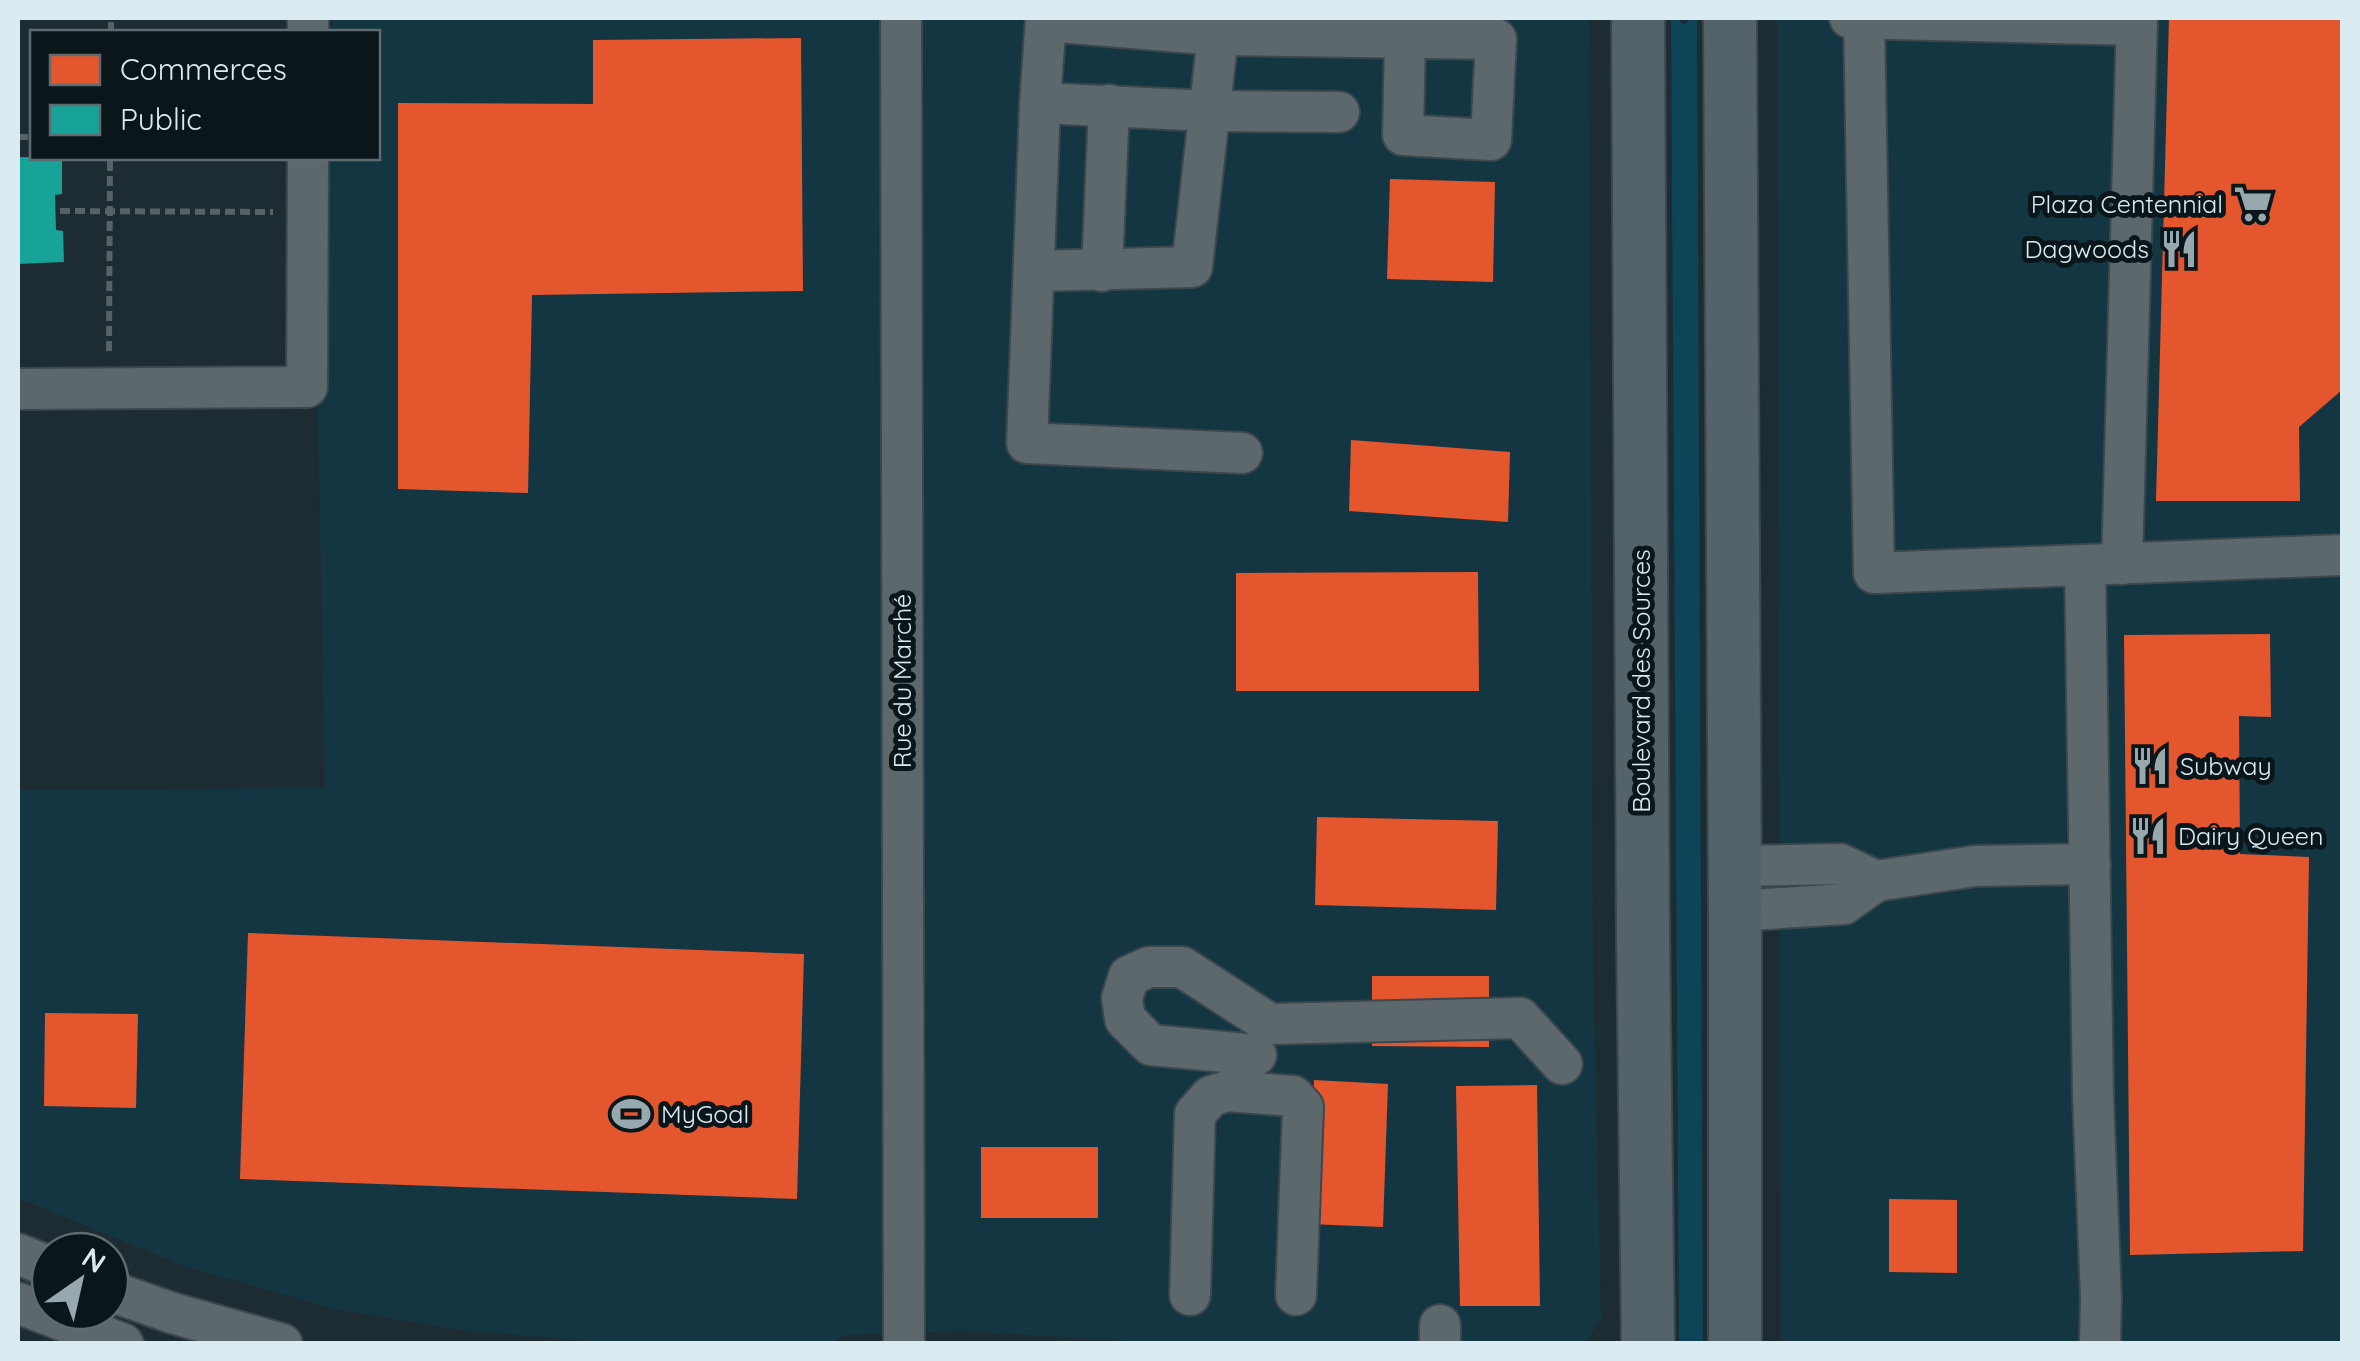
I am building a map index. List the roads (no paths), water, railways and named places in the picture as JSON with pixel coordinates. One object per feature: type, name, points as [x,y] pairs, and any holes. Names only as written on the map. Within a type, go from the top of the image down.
[{"type":"main road","name":"Boulevard des Sources","points":[[1638,18],[1648,1344]]},
{"type":"main road","points":[[1730,18],[1735,1344]]},
{"type":"street","name":"Rue du Marché","points":[[901,18],[904,1344]]},
{"type":"street","points":[[1850,18],[2137,21],[2103,564],[2090,864],[2100,1344]]},
{"type":"street","points":[[1864,18],[1874,574],[2342,555]]},
{"type":"street","points":[[1242,453],[1027,442],[1046,19],[1218,35],[1496,37],[1491,140],[1403,135],[1405,38]]},
{"type":"street","points":[[1034,271],[1192,267],[1218,35]]},
{"type":"street","points":[[1040,103],[1339,112]]},
{"type":"street","points":[[1102,271],[1109,105]]},
{"type":"street","points":[[18,389],[307,387],[308,160]]},
{"type":"street","points":[[1735,888],[1844,904],[1876,881],[1976,866],[2090,864]]},
{"type":"street","points":[[1275,1045],[1520,1018],[1562,1064]]},
{"type":"street","points":[[1190,1295],[1195,1114],[1211,1096],[1227,1091],[1293,1096],[1303,1107],[1296,1295]]},
{"type":"street","points":[[130,1297],[282,1344]]},
{"type":"street","points":[[18,1303],[102,1340]]},
{"type":"place","name":"Plaza Centennial","points":[[2253,204]]},
{"type":"place","name":"Dagwoods","points":[[2179,249]]},
{"type":"place","name":"Subway","points":[[2150,766]]},
{"type":"place","name":"Dairy Queen","points":[[2148,836]]},
{"type":"place","name":"MyGoal","points":[[631,1114]]}]
